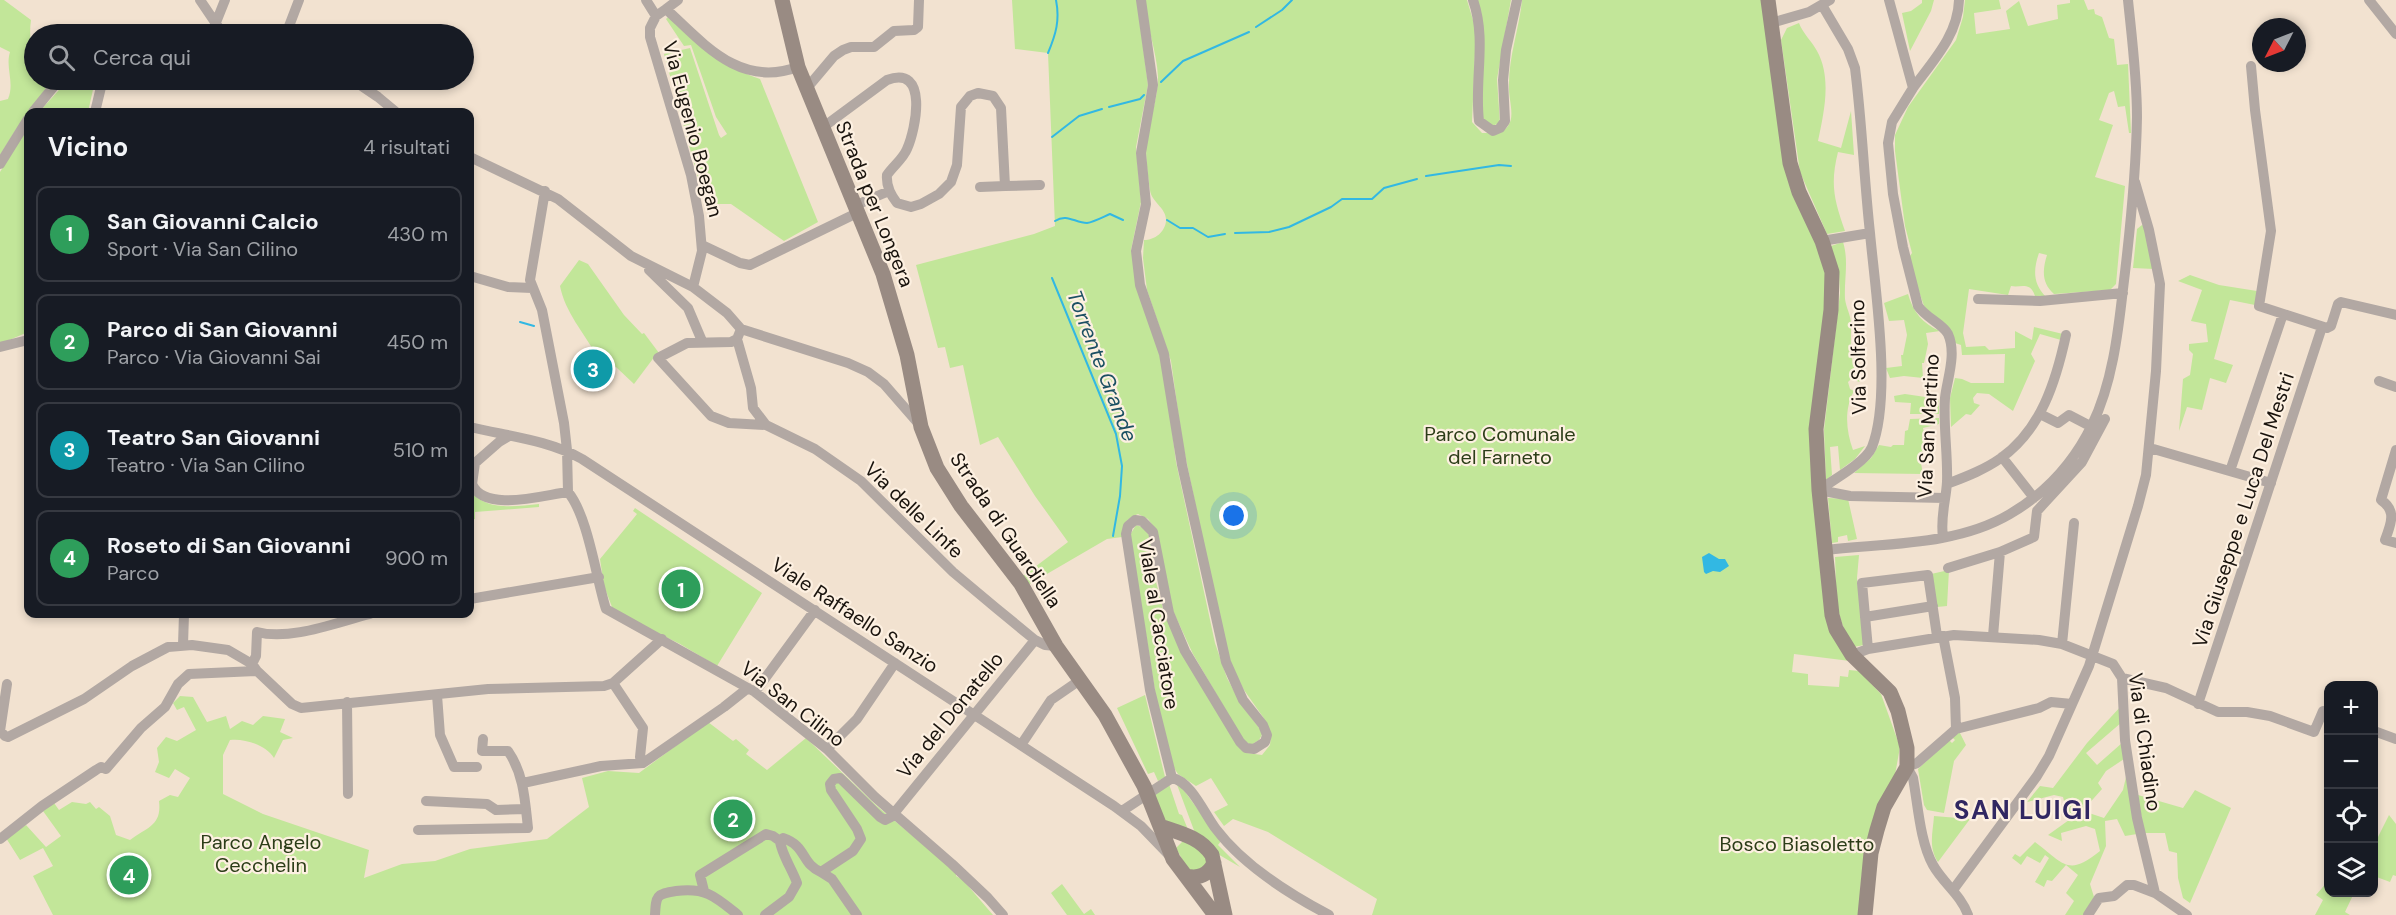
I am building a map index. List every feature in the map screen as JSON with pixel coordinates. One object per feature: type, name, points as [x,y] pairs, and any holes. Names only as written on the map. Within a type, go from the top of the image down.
[{"type":"street","points":[[200,0],[214,24]]},
{"type":"street","points":[[215,24],[225,0]]},
{"type":"street","points":[[290,24],[299,0]]},
{"type":"street","points":[[646,0],[656,16],[678,0]]},
{"type":"street","name":"Strada per Longera","points":[[782,0],[798,67],[883,274],[907,355],[921,427]]},
{"type":"street","points":[[807,88],[834,56],[843,51],[851,47],[874,47],[894,31],[914,30],[918,27],[918,0]]},
{"type":"street","name":"Viale al Cacciatore","points":[[1141,0],[1153,85],[1141,153],[1146,204],[1136,250],[1140,285],[1164,354],[1182,465],[1226,662],[1244,700],[1263,724],[1267,735],[1265,742],[1254,749],[1246,748],[1240,742],[1185,651],[1169,613],[1153,532],[1142,521],[1135,520],[1128,526],[1126,534],[1150,690],[1160,739],[1172,778]]},
{"type":"street","points":[[1473,0],[1480,19],[1477,107],[1479,121],[1492,131],[1500,128],[1505,121],[1503,80],[1506,50],[1517,0]]},
{"type":"street","points":[[1768,0],[1790,163],[1799,192],[1830,263],[1833,283],[1816,429],[1819,490],[1832,615],[1836,629],[1852,655],[1890,692],[1905,736],[1908,758],[1907,767],[1884,807],[1876,830],[1871,853],[1865,915]]},
{"type":"street","points":[[1889,0],[1913,88]]},
{"type":"street","name":"Via San Martino","points":[[1942,537],[1941,512],[1947,484],[1945,410],[1951,362],[1950,342],[1945,330],[1923,314],[1918,306],[1893,195],[1888,142],[1892,122],[1952,32],[1959,11],[1959,0]]},
{"type":"street","points":[[1825,550],[1942,537],[1994,522],[2034,498],[2050,485],[2068,465],[2092,427],[2111,363],[2123,293],[2135,182],[2137,117],[2128,0]]},
{"type":"street","points":[[2369,0],[2396,34]]},
{"type":"street","points":[[1771,23],[1789,19],[1826,3]]},
{"type":"street","name":"Via Solferino","points":[[1819,490],[1866,455],[1871,447],[1877,425],[1881,368],[1855,68],[1826,3]]},
{"type":"street","points":[[666,9],[708,48],[737,67],[773,73],[798,67]]},
{"type":"street","name":"Via Eugenio Boegan","points":[[656,16],[650,28],[650,37],[691,174],[699,216],[701,259],[693,287]]},
{"type":"street","points":[[2251,66],[2254,110],[2271,231],[2259,306],[2322,327]]},
{"type":"street","points":[[822,128],[888,80],[900,78],[908,80],[916,93],[915,115],[907,150],[887,175],[889,191],[897,203],[911,207],[928,200],[946,188],[955,175],[961,107],[970,96],[978,93],[993,96],[1001,108],[1005,186]]},
{"type":"street","points":[[36,108],[51,90]]},
{"type":"street","points":[[96,108],[100,90]]},
{"type":"street","points":[[368,90],[391,108]]},
{"type":"street","points":[[0,164],[24,125]]},
{"type":"street","name":"Strada di Guardiella","points":[[474,159],[545,191],[574,210],[640,262],[693,287],[727,313],[739,334],[848,363],[868,372],[884,384],[921,427],[928,448],[948,488],[1021,584],[1056,646],[1125,749],[1147,794],[1173,859]]},
{"type":"street","points":[[1953,890],[2044,766],[2093,655],[2140,499],[2150,448],[2160,284],[2149,230],[2135,182]]},
{"type":"street","points":[[980,187],[1040,185]]},
{"type":"street","points":[[474,487],[481,496],[495,501],[568,492],[567,450],[545,324],[530,276],[545,191]]},
{"type":"street","points":[[702,245],[740,263],[750,265],[889,191]]},
{"type":"street","points":[[1822,241],[1870,233]]},
{"type":"street","points":[[640,262],[688,308],[702,341]]},
{"type":"street","points":[[474,277],[508,287],[532,288]]},
{"type":"street","points":[[1978,299],[2040,301],[2123,293]]},
{"type":"street","name":"Via Giuseppe e Luca Del Mestri","points":[[2198,704],[2322,327],[2329,328],[2338,304],[2341,302],[2396,315]]},
{"type":"street","points":[[2230,471],[2283,314]]},
{"type":"street","points":[[739,334],[731,342],[702,341],[681,345],[658,358],[711,416],[729,423],[766,425]]},
{"type":"street","points":[[739,334],[753,408],[766,425]]},
{"type":"street","points":[[1947,484],[2002,458],[2024,436],[2040,414],[2055,377],[2066,335]]},
{"type":"street","points":[[0,347],[24,341]]},
{"type":"street","points":[[2379,381],[2396,387]]},
{"type":"street","points":[[2040,414],[2058,423],[2069,414],[2092,427]]},
{"type":"street","points":[[1948,568],[2000,552],[2035,536],[2037,511],[2082,462],[2105,419]]},
{"type":"street","name":"Via delle Linfe","points":[[766,425],[815,449],[861,482],[953,572],[1035,640],[1045,645],[1056,646]]},
{"type":"street","name":"Viale Raffaello Sanzio","points":[[474,428],[567,450],[1122,811]]},
{"type":"street","points":[[474,466],[499,442],[509,436]]},
{"type":"street","points":[[2150,448],[2271,483]]},
{"type":"street","points":[[2396,450],[2380,500],[2391,505],[2393,509],[2392,522],[2385,540],[2396,543]]},
{"type":"street","points":[[2002,458],[2034,498]]},
{"type":"street","points":[[1819,490],[1850,496],[1945,498]]},
{"type":"street","name":"Via San Cilino","points":[[568,492],[576,505],[599,577],[606,609],[751,690],[827,749],[894,813],[948,860],[1003,915]]},
{"type":"street","points":[[2062,644],[2073,523]]},
{"type":"street","points":[[1993,636],[2000,552]]},
{"type":"street","points":[[1868,649],[1862,583],[1929,575],[1955,699],[1956,729]]},
{"type":"street","points":[[474,597],[599,577]]},
{"type":"street","points":[[1865,617],[1934,606]]},
{"type":"street","points":[[523,783],[601,766],[643,763],[751,690],[815,610]]},
{"type":"street","points":[[183,645],[184,618]]},
{"type":"street","points":[[254,668],[257,632],[278,634],[297,632],[354,618]]},
{"type":"street","name":"Via di Chiadino","points":[[1852,655],[1868,649],[1940,636],[1993,636],[2062,644],[2113,664],[2122,678],[2124,726],[2135,805],[2155,893]]},
{"type":"street","points":[[7,684],[0,731],[8,737],[84,699],[151,654],[168,647],[183,645],[228,650],[254,668],[292,704],[301,708],[314,708],[347,702],[488,689],[604,686],[613,683],[662,639]]},
{"type":"street","name":"Via del Donatello","points":[[894,813],[1035,640]]},
{"type":"street","points":[[827,749],[857,719],[896,663]]},
{"type":"street","points":[[0,839],[59,794],[101,767],[106,769],[141,728],[165,707],[182,678],[196,672],[254,668]]},
{"type":"street","points":[[2122,678],[2166,688],[2222,713],[2247,712],[2270,716],[2314,732],[2324,711]]},
{"type":"street","points":[[1021,745],[1051,700],[1080,680]]},
{"type":"street","points":[[613,683],[643,728],[640,757],[643,763]]},
{"type":"street","points":[[438,695],[440,735],[453,767],[477,767]]},
{"type":"street","points":[[347,702],[348,794]]},
{"type":"street","points":[[1907,767],[1917,763],[1956,729],[2039,708],[2051,702],[2072,704]]},
{"type":"street","points":[[2378,732],[2396,739]]},
{"type":"street","points":[[418,830],[528,828],[523,783],[514,760],[508,751],[482,751],[483,739]]},
{"type":"street","points":[[1907,767],[1913,778],[1928,855],[1938,874],[1953,890],[1968,915]]},
{"type":"street","points":[[821,872],[853,851],[861,839],[857,829],[831,790],[830,784],[834,779],[840,778],[880,818],[885,820],[894,813]]},
{"type":"street","points":[[1122,811],[1172,778],[1183,783],[1216,830],[1249,862],[1329,915]]},
{"type":"street","points":[[426,801],[487,804],[496,810],[526,809]]},
{"type":"street","points":[[1122,811],[1188,836],[1207,847],[1220,883],[1225,915]]},
{"type":"street","points":[[1122,811],[1153,837],[1173,859],[1215,915]]},
{"type":"street","points":[[704,891],[700,875],[766,834],[773,836],[780,841],[781,849],[789,861],[797,883],[789,897],[765,915]]},
{"type":"street","points":[[1173,859],[1172,847],[1181,837],[1188,836]]},
{"type":"street","points":[[780,841],[783,838],[798,846],[811,868],[831,879],[857,915]]},
{"type":"street","points":[[1186,876],[1204,875],[1214,862]]},
{"type":"street","points":[[1200,894],[1206,883],[1210,881],[1220,883]]},
{"type":"street","points":[[2088,915],[2095,901],[2114,896],[2127,885],[2134,885],[2155,893],[2187,915]]},
{"type":"street","points":[[655,915],[656,899],[661,894],[692,889],[704,891],[724,902],[735,914]]},
{"type":"street","points":[[1313,906],[1323,915]]},
{"type":"green space","points":[[0,0],[4,0],[31,20],[31,24],[24,24],[24,90],[45,90],[32,108],[24,108],[24,118],[0,155],[0,101],[8,99],[11,87],[10,52],[0,47]]},
{"type":"green space","points":[[1012,0],[1137,0],[1148,85],[1136,147],[1141,202],[1131,250],[1159,350],[1176,462],[1215,643],[1227,678],[1241,704],[1263,733],[1259,740],[1251,745],[1243,740],[1193,654],[1173,611],[1156,530],[1148,519],[1138,514],[1130,518],[1123,529],[1122,537],[1107,539],[1028,585],[1023,576],[1068,542],[1035,496],[998,437],[980,445],[963,365],[950,368],[945,347],[938,348],[916,265],[1034,234],[1055,226],[1048,53],[1015,49]]},
{"type":"green space","name":"Parco Comunale del Farneto","points":[[1145,0],[1467,0],[1476,30],[1472,122],[1482,133],[1496,133],[1508,126],[1511,118],[1510,66],[1522,0],[1763,0],[1784,156],[1827,272],[1817,536],[1850,661],[1794,654],[1792,672],[1808,674],[1808,685],[1839,687],[1840,676],[1848,677],[1849,670],[1859,671],[1881,694],[1900,747],[1895,775],[1867,845],[1861,879],[1859,915],[1372,915],[1377,899],[1268,832],[1233,819],[1224,826],[1214,812],[1228,805],[1211,778],[1196,786],[1178,774],[1174,768],[1156,697],[1130,535],[1136,525],[1145,528],[1152,541],[1155,578],[1164,613],[1247,753],[1262,755],[1270,745],[1271,734],[1232,667],[1221,628],[1182,440],[1171,361],[1147,290],[1143,258],[1144,240],[1159,235],[1164,229],[1166,216],[1151,194],[1147,164],[1147,140],[1158,77]]},
{"type":"green space","points":[[1477,0],[1511,0],[1497,79],[1500,123],[1492,126],[1483,119]]},
{"type":"green space","points":[[1922,0],[1934,0],[1931,11],[1910,51],[1902,13],[1911,11],[1922,3]]},
{"type":"green space","points":[[1965,0],[1999,0],[2001,9],[1974,13],[1976,34],[2010,29],[2006,11],[2019,1],[2028,26],[2058,19],[2057,5],[2070,3],[2070,0],[2084,0],[2088,10],[2094,9],[2095,14],[2102,17],[2109,38],[2114,39],[2117,65],[2128,64],[2131,133],[2129,133],[2125,106],[2118,107],[2114,91],[2109,93],[2099,120],[2113,125],[2095,177],[2125,186],[2116,284],[2110,290],[2054,294],[2047,286],[2044,276],[2047,255],[2039,253],[2035,276],[2036,282],[2046,297],[2035,296],[2031,288],[2025,286],[2011,286],[2008,295],[1969,289],[1963,333],[1966,347],[1985,346],[1989,350],[2015,348],[2015,331],[2032,340],[2034,327],[2063,334],[2061,340],[2040,334],[2031,354],[2035,361],[2013,411],[1989,394],[1977,393],[1973,398],[1974,403],[1980,405],[1971,415],[1966,414],[1951,427],[1950,398],[1955,378],[1971,383],[2004,383],[2005,354],[1962,355],[1961,345],[1955,343],[1924,306],[1908,259],[1912,253],[1905,226],[1895,135],[1908,107],[1956,40]]},
{"type":"green space","points":[[668,17],[721,61],[760,79],[818,222],[784,241],[731,204],[716,204],[711,210],[706,207],[664,54],[690,48],[719,135],[721,138],[727,134],[716,117],[691,45],[684,46],[666,19]]},
{"type":"green space","points":[[1799,23],[1817,51],[1824,72],[1825,95],[1818,141],[1841,148],[1851,111],[1854,155],[1838,152],[1834,173],[1836,201],[1845,231],[1827,234],[1800,172],[1781,40],[1787,28]]},
{"type":"green space","points":[[59,90],[93,90],[89,108],[43,108]]},
{"type":"green space","points":[[24,133],[24,334],[0,344],[0,172]]},
{"type":"green space","points":[[2142,225],[2154,269],[2133,268],[2137,229]]},
{"type":"green space","points":[[1843,242],[1846,263],[1845,299],[1851,323],[1851,355],[1860,382],[1851,379],[1848,382],[1850,389],[1854,391],[1847,413],[1848,428],[1853,450],[1865,446],[1855,459],[1840,470],[1838,446],[1830,447],[1832,475],[1826,480],[1824,430],[1840,293],[1839,273],[1831,246]]},
{"type":"green space","points":[[579,260],[588,264],[624,315],[642,334],[644,333],[659,353],[634,384],[616,367],[611,369],[605,352],[597,356],[562,296],[560,286]]},
{"type":"green space","points":[[2190,275],[2219,285],[2257,291],[2255,305],[2230,300],[2214,359],[2233,365],[2226,383],[2210,378],[2202,410],[2187,407],[2179,431],[2183,379],[2190,375],[2193,354],[2189,350],[2189,344],[2208,342],[2206,324],[2191,321],[2202,290],[2178,281]]},
{"type":"green space","points":[[1908,294],[1920,317],[1940,331],[1926,333],[1928,344],[1924,363],[1922,363],[1923,378],[1904,376],[1890,378],[1886,368],[1902,366],[1901,355],[1903,355],[1907,335],[1904,320],[1889,321],[1884,303]]},
{"type":"green space","points":[[1905,394],[1939,399],[1939,414],[1910,414],[1911,403],[1895,402],[1894,396]]},
{"type":"green space","points":[[1939,418],[1939,424],[1923,428],[1926,441],[1922,458],[1920,458],[1923,474],[1854,473],[1871,458],[1879,445],[1891,447],[1904,445],[1905,431],[1908,430],[1910,419]]},
{"type":"green space","points":[[474,494],[483,501],[501,506],[539,504],[539,507],[475,512],[475,519]]},
{"type":"green space","points":[[1828,498],[1848,499],[1857,539],[1848,541],[1847,535],[1838,537],[1838,542],[1832,543]]},
{"type":"green space","points":[[635,508],[762,593],[717,666],[680,644],[627,618],[612,607],[604,586],[600,559],[637,514],[633,511]]},
{"type":"green space","points":[[1859,555],[1857,578],[1864,645],[1854,647],[1839,614],[1835,557]]},
{"type":"green space","points":[[1949,570],[1947,606],[1937,607],[1931,574]]},
{"type":"green space","points":[[1145,695],[1165,777],[1158,781],[1154,772],[1148,774],[1117,708]]},
{"type":"green space","name":"Parco Angelo Cecchelin","points":[[180,696],[193,697],[207,722],[226,716],[230,729],[242,721],[253,725],[263,716],[285,719],[280,732],[293,738],[283,740],[274,758],[266,749],[254,743],[230,740],[223,755],[223,794],[263,814],[369,850],[364,878],[402,864],[435,861],[470,849],[547,839],[589,807],[582,778],[608,771],[639,773],[708,722],[733,741],[736,739],[749,750],[746,754],[767,770],[806,738],[877,806],[956,872],[956,876],[963,880],[993,915],[53,915],[33,876],[53,866],[43,848],[20,860],[6,838],[26,825],[46,847],[61,836],[43,811],[54,803],[59,810],[72,802],[86,804],[90,802],[96,809],[99,807],[110,816],[116,835],[130,840],[152,825],[158,816],[159,801],[170,795],[178,797],[190,778],[175,769],[169,778],[155,772],[159,762],[157,748],[166,737],[177,741],[196,730],[184,707],[177,710],[173,703]]},
{"type":"green space","points":[[2122,705],[2122,722],[2086,753],[2097,765],[2122,743],[2124,759],[2106,771],[2098,783],[2102,789],[2086,807],[2089,813],[2104,818],[2123,790],[2126,777],[2137,834],[2125,836],[2117,819],[2105,821],[2106,846],[2090,884],[2094,897],[2084,915],[2065,915],[2074,901],[2066,893],[2078,875],[2066,865],[2052,881],[2047,880],[2044,887],[2035,882],[2049,858],[2045,855],[2040,863],[2027,856],[2021,865],[2012,858],[2015,854],[2020,857],[2035,842],[2066,864],[2080,864],[2100,851],[2095,829],[2086,826],[2061,833],[2062,841],[2048,835],[2069,820],[2063,797],[2054,795],[2027,802],[2040,786],[2053,788],[2087,743]]},
{"type":"green space","points":[[1959,731],[1966,745],[1954,761],[1944,813],[1927,810],[1924,805],[1918,769],[1949,740],[1952,743],[1955,740],[1952,737]]},
{"type":"green space","points":[[1176,782],[1221,841],[1218,845],[1240,867],[1216,853],[1195,833]]},
{"type":"green space","points":[[1169,784],[1179,814],[1182,815],[1189,832],[1164,823],[1153,795]]},
{"type":"green space","points":[[2195,790],[2231,808],[2190,903],[2183,898],[2178,878],[2177,853],[2169,851],[2165,833],[2144,833],[2138,795],[2183,808]]},
{"type":"green space","points":[[2389,815],[2396,824],[2396,876],[2393,875],[2390,882],[2378,878],[2378,837]]},
{"type":"green space","points":[[1934,816],[1970,819],[1938,862],[1932,845]]},
{"type":"green space","points":[[1184,840],[1207,856],[1205,871],[1188,870],[1176,848]]},
{"type":"green space","points":[[1062,884],[1084,914],[1091,909],[1095,915],[1067,915],[1051,893]]},
{"type":"green space","points":[[2324,886],[2324,897],[2352,897],[2345,912],[2350,915],[2315,915],[2323,900],[2316,895]]},
{"type":"water","points":[[1709,553],[1719,559],[1725,559],[1729,566],[1720,572],[1713,571],[1706,574],[1702,557]]},
{"type":"waterway","name":"Torrente Grande","points":[[1048,53],[1058,14],[1056,0]]},
{"type":"waterway","points":[[1256,27],[1282,10],[1292,0]]},
{"type":"waterway","points":[[1161,82],[1183,61],[1249,32]]},
{"type":"waterway","points":[[1109,107],[1140,99],[1144,95]]},
{"type":"waterway","points":[[1052,137],[1079,116],[1102,109]]},
{"type":"waterway","points":[[1426,176],[1499,165],[1511,166]]},
{"type":"waterway","points":[[1235,233],[1269,232],[1289,227],[1331,207],[1342,199],[1372,199],[1384,188],[1417,179]]},
{"type":"waterway","points":[[1055,221],[1067,218],[1087,223],[1110,214],[1123,220]]},
{"type":"waterway","points":[[1167,220],[1180,228],[1193,228],[1208,237],[1225,234]]},
{"type":"waterway","name":"Torrente Grande","points":[[1052,278],[1116,434],[1122,466],[1120,496],[1113,536]]},
{"type":"waterway","points":[[520,322],[534,326]]},
{"type":"place","name":"Teatro San Giovanni","points":[[593,369]]},
{"type":"place","name":"San Giovanni Calcio","points":[[681,589]]},
{"type":"place","name":"Parco di San Giovanni","points":[[733,819]]},
{"type":"place","name":"Roseto di San Giovanni","points":[[129,875]]},
{"type":"district","name":"SAN LUIGI","points":[[2023,810]]},
{"type":"park label","name":"Bosco Biasoletto","points":[[1797,844]]}]
